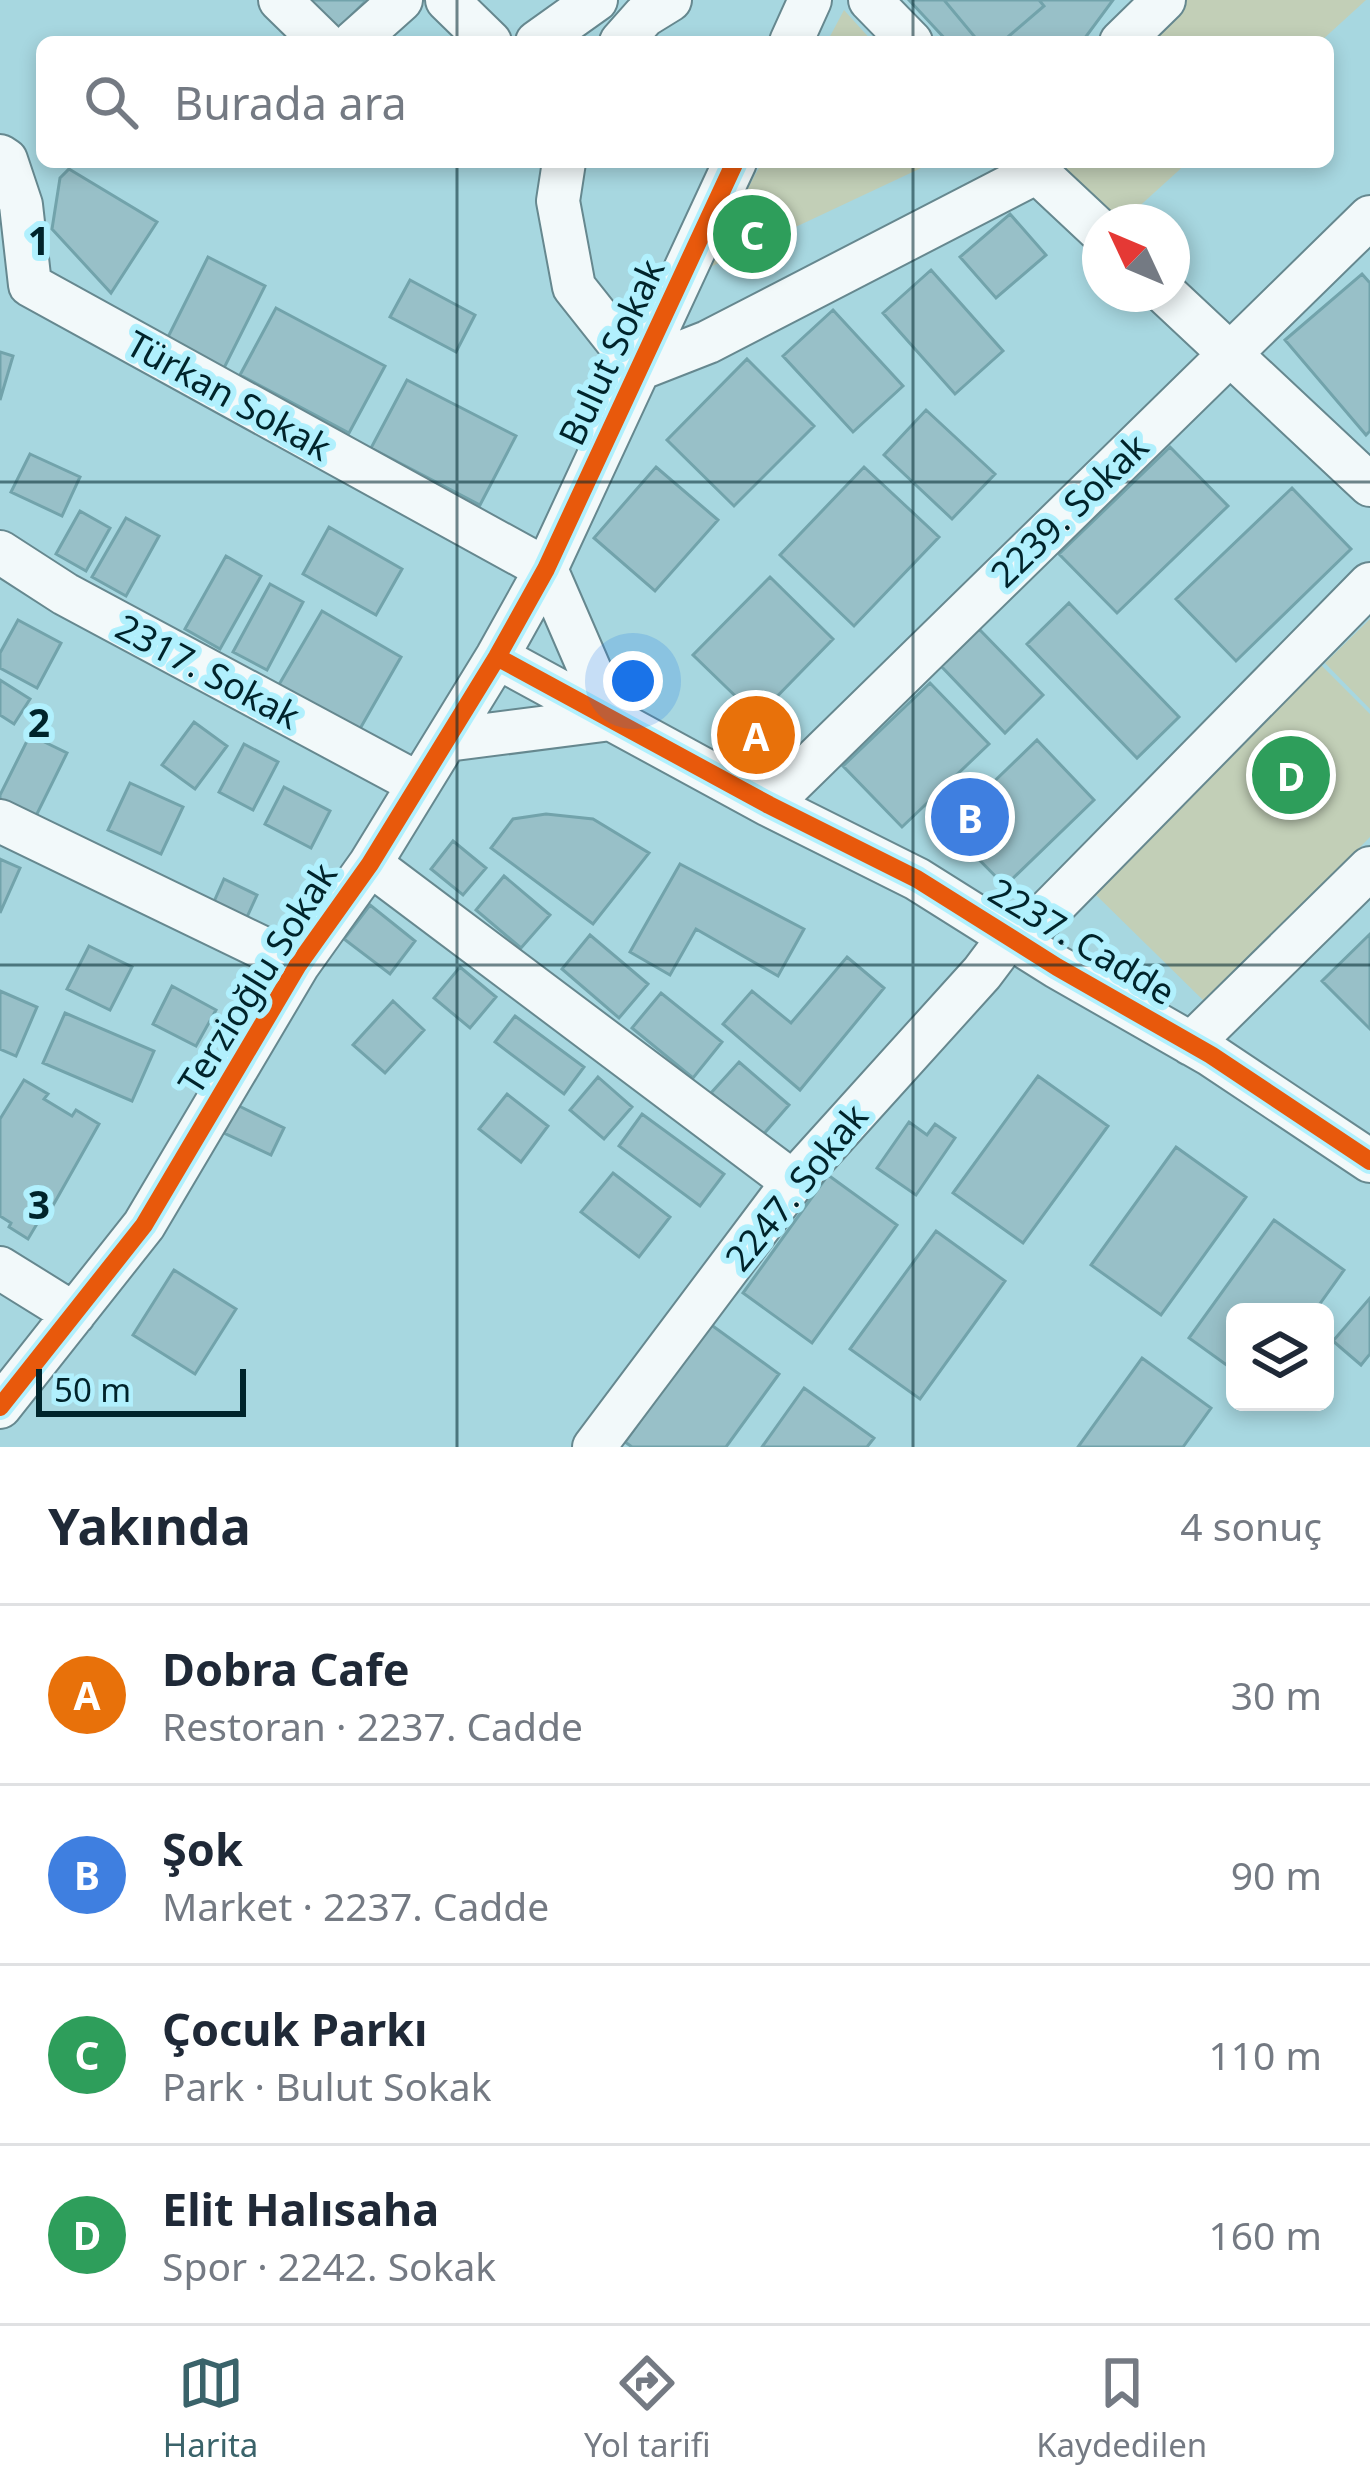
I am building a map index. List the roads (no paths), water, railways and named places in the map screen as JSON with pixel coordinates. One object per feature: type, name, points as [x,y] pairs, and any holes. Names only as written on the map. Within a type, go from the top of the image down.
[{"type":"street","points":[[280,0],[317,36]]},
{"type":"street","points":[[361,36],[401,0]]},
{"type":"street","points":[[447,0],[484,36]]},
{"type":"street","points":[[545,36],[596,0]]},
{"type":"street","points":[[794,36],[810,0]]},
{"type":"street","points":[[870,0],[904,36]]},
{"type":"street","points":[[1127,36],[1164,0]]},
{"type":"street","points":[[626,36],[660,2]]},
{"type":"street","name":"Türkan Sokak","points":[[0,156],[6,160],[21,205],[30,285],[546,569]]},
{"type":"street","points":[[563,168],[558,201],[574,287],[639,368],[708,342],[1030,168]]},
{"type":"street","name":"Bulut Sokak","points":[[546,569],[732,168]]},
{"type":"street","points":[[1033,168],[1082,215]]},
{"type":"street","name":"2239. Sokak","points":[[769,805],[1370,217]]},
{"type":"street","points":[[1185,312],[1370,485]]},
{"type":"street","name":"2317. Sokak","points":[[0,553],[65,594],[419,784]]},
{"type":"street","points":[[447,740],[611,719],[546,569]]},
{"type":"street","name":"Terzioğlu Sokak","points":[[0,1407],[144,1225],[298,964],[370,864],[546,569]]},
{"type":"street","name":"2247. Sokak","points":[[594,1447],[793,1182],[1014,939],[1370,584]]},
{"type":"street","name":"2237. Cadde","points":[[497,657],[769,805],[917,879],[1191,1044],[1370,1161]]},
{"type":"street","points":[[0,821],[298,964]]},
{"type":"street","points":[[370,864],[793,1182]]},
{"type":"street","points":[[1191,1044],[1370,868]]},
{"type":"street","points":[[0,1268],[74,1314]]},
{"type":"place","name":"Çocuk Parkı","points":[[752,234]]},
{"type":"place","name":"Dobra Cafe","points":[[756,735]]},
{"type":"place","name":"Elit Halısaha","points":[[1291,775]]},
{"type":"place","name":"Şok","points":[[970,817]]}]
